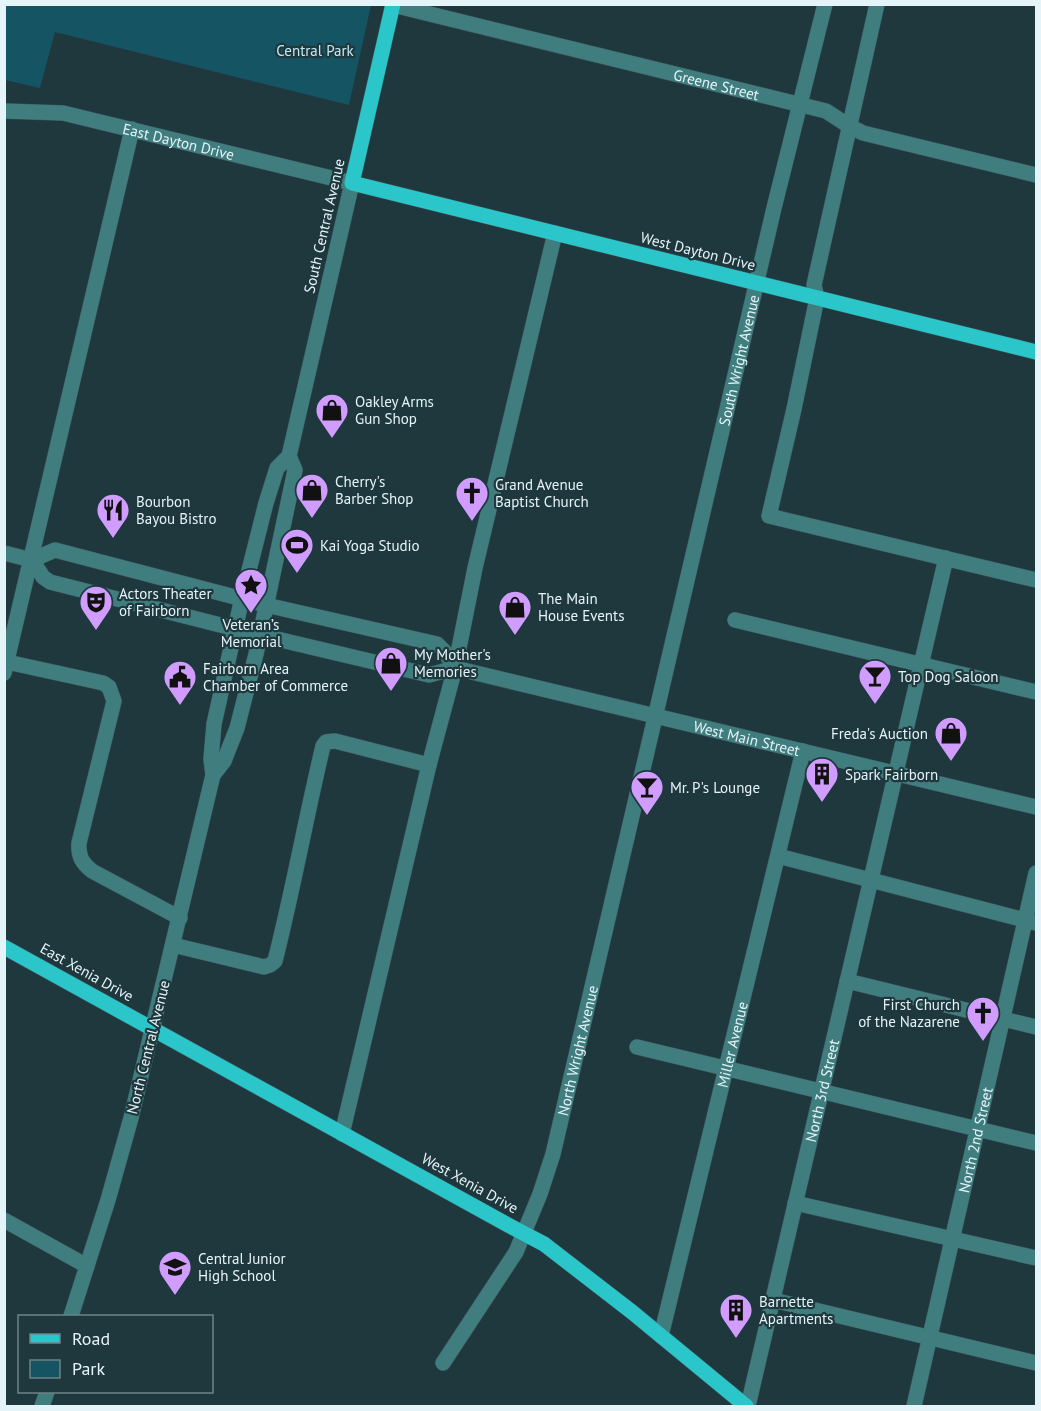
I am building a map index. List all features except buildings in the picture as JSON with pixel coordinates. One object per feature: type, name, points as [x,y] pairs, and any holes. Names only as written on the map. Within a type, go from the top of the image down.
[{"type":"main road","name":"South Central Avenue","points":[[352,183],[393,4]]},
{"type":"main road","name":"West Dayton Drive","points":[[352,183],[1036,352]]},
{"type":"main road","name":"East Xenia Drive","points":[[4,947],[151,1028]]},
{"type":"main road","name":"West Xenia Drive","points":[[151,1028],[544,1244],[661,1336],[744,1406]]},
{"type":"street","name":"Greene Street","points":[[393,4],[832,114],[863,133],[1036,175]]},
{"type":"street","name":"South Wright Avenue","points":[[655,717],[774,208],[825,4]]},
{"type":"street","points":[[877,4],[814,285],[817,298],[769,516],[1036,580]]},
{"type":"street","name":"East Dayton Drive","points":[[4,111],[63,113],[352,183]]},
{"type":"street","points":[[132,129],[6,668],[103,683],[109,687],[114,701],[79,843],[80,856],[84,865],[92,871],[180,918]]},
{"type":"street","name":"South Central Avenue","points":[[242,598],[277,468],[289,456],[352,183]]},
{"type":"street","points":[[342,1134],[555,233]]},
{"type":"street","name":"South Central Avenue","points":[[266,605],[295,470],[289,456]]},
{"type":"street","points":[[4,553],[32,560],[55,550],[266,605],[437,644],[454,668]]},
{"type":"street","name":"North 3rd Street","points":[[744,1406],[772,1300],[946,558]]},
{"type":"street","name":"West Main Street","points":[[32,560],[43,577],[50,582],[260,635],[429,675],[454,668],[1036,807]]},
{"type":"street","name":"North Central Avenue","points":[[72,1315],[131,1118],[151,1028],[180,918],[213,775],[211,759],[214,724],[242,598]]},
{"type":"street","name":"North Central Avenue","points":[[213,775],[224,761],[236,732],[266,605]]},
{"type":"street","points":[[735,620],[1036,692]]},
{"type":"street","name":"North Wright Avenue","points":[[443,1363],[516,1252],[540,1194],[553,1154],[655,717]]},
{"type":"street","points":[[173,945],[264,967],[275,961],[290,903],[320,759],[326,742],[335,741],[429,765]]},
{"type":"street","name":"Miller Avenue","points":[[661,1336],[803,752]]},
{"type":"street","points":[[778,856],[1031,922]]},
{"type":"street","name":"North 2nd Street","points":[[914,1407],[1004,1019],[1031,922],[1036,873]]},
{"type":"street","points":[[847,981],[1036,1027]]},
{"type":"street","points":[[637,1047],[1036,1143]]},
{"type":"street","points":[[795,1203],[1036,1258]]},
{"type":"street","points":[[4,1220],[87,1266]]},
{"type":"street","points":[[772,1300],[1036,1364]]},
{"type":"green space","name":"Central Park","points":[[5,4],[371,5],[349,105],[55,32],[40,88],[5,80]]},
{"type":"place","name":"Oakley Arms Gun Shop","points":[[332,439]]},
{"type":"place","name":"Cherry's Barber Shop","points":[[312,519]]},
{"type":"place","name":"Grand Avenue Baptist Church","points":[[472,522]]},
{"type":"place","name":"Bourbon Bayou Bistro","points":[[113,539]]},
{"type":"place","name":"Kai Yoga Studio","points":[[297,574]]},
{"type":"place","name":"Veteran’s Memorial","points":[[251,614]]},
{"type":"place","name":"Actors Theater of Fairborn","points":[[96,631]]},
{"type":"place","name":"The Main House Events","points":[[515,636]]},
{"type":"place","name":"My Mother's Memories","points":[[391,692]]},
{"type":"place","name":"Top Dog Saloon","points":[[875,705]]},
{"type":"place","name":"Fairborn Area Chamber of Commerce","points":[[180,706]]},
{"type":"place","name":"Freda's Auction","points":[[951,762]]},
{"type":"place","name":"Spark Fairborn","points":[[822,803]]},
{"type":"place","name":"Mr. P's Lounge","points":[[647,816]]},
{"type":"place","name":"First Church of the Nazarene","points":[[983,1042]]},
{"type":"place","name":"Central Junior High School","points":[[175,1296]]},
{"type":"place","name":"Barnette Apartments","points":[[736,1339]]}]
